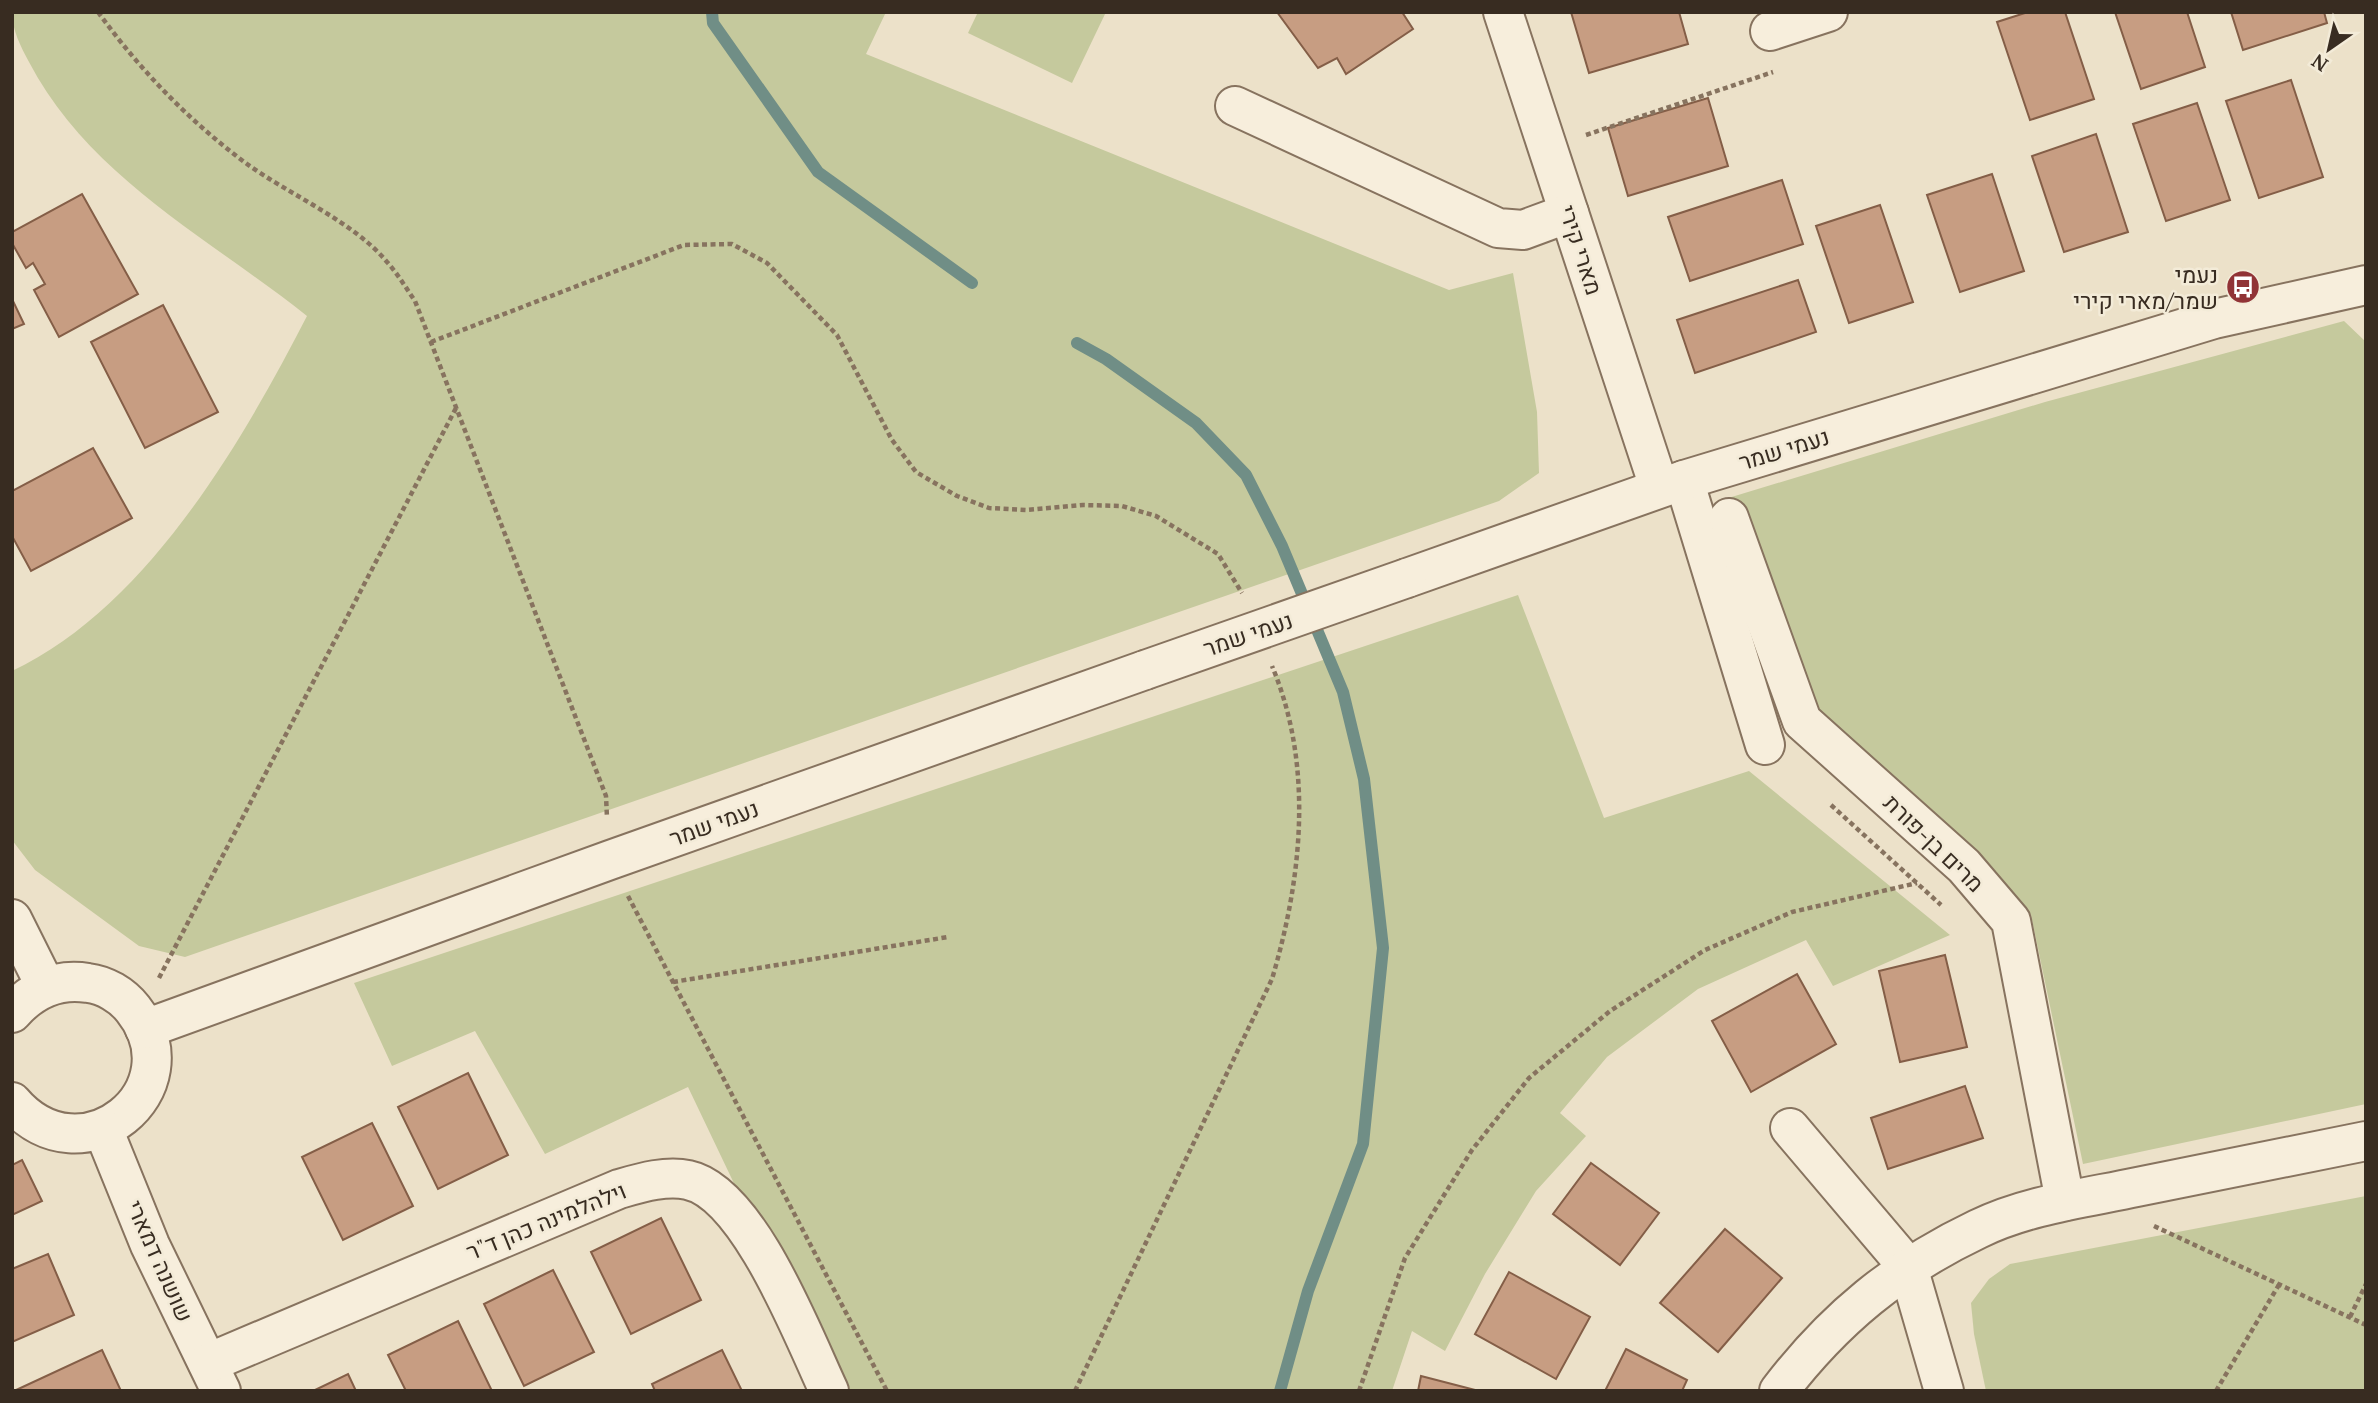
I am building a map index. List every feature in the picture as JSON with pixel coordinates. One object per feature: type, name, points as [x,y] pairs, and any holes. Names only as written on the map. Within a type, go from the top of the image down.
[{"type":"street","name":"מארי קירי","points":[[1503,12],[1569,214],[1672,484],[1765,745]]},
{"type":"street","points":[[1770,30],[1828,12]]},
{"type":"street","points":[[1235,106],[1498,228],[1523,230],[1569,214]]},
{"type":"street","name":"נעמי שמר","points":[[142,1023],[1672,484],[2214,319],[2366,285]]},
{"type":"street","name":"מרים בן-פורת","points":[[1728,518],[1802,721],[1964,866],[2011,921],[2065,1201]]},
{"type":"street","points":[[12,919],[46,987]]},
{"type":"street","points":[[12,1013],[21,1003],[46,987],[74,981],[104,987],[130,1004],[142,1023],[151,1058],[146,1087],[129,1113],[103,1129],[90,1133],[60,1133],[32,1121],[12,1102]]},
{"type":"street","points":[[1790,1128],[1908,1267],[1944,1391]]},
{"type":"street","name":"שושנה דמארי","points":[[103,1129],[150,1245],[214,1377]]},
{"type":"street","points":[[1779,1391],[1809,1352],[1853,1308],[1908,1267],[1980,1228],[2065,1201],[2366,1141]]},
{"type":"street","name":"וילהלמינה כהן ד\"ר","points":[[214,1377],[619,1189],[651,1180],[689,1180],[725,1201],[759,1245],[829,1391]]},
{"type":"path","points":[[98,12],[127,52],[189,117],[248,164],[351,232],[386,260],[415,301],[606,796],[610,860],[887,1391]]},
{"type":"path","points":[[1548,148],[1779,70],[1770,30]]},
{"type":"path","points":[[142,1023],[457,408]]},
{"type":"path","points":[[1826,800],[1945,908]]},
{"type":"path","points":[[1359,1391],[1405,1258],[1472,1150],[1530,1078],[1610,1011],[1705,950],[1792,912],[1917,883]]},
{"type":"path","points":[[673,982],[948,937]]},
{"type":"path","points":[[2153,1225],[2366,1325]]},
{"type":"path","points":[[2216,1391],[2280,1283]]},
{"type":"path","points":[[2350,1317],[2366,1284]]},
{"type":"green space","points":[[12,12],[886,12],[866,54],[1449,290],[1513,273],[1537,412],[1539,473],[1499,501],[185,957],[139,946],[35,870],[12,840],[12,671],[60,643],[105,607],[147,565],[185,518],[220,468],[252,417],[307,316],[154,203],[84,139],[54,103],[29,62],[15,32]]},
{"type":"green space","points":[[978,12],[1106,12],[1072,83],[968,33]]},
{"type":"green space","points":[[2344,321],[2366,342],[2366,1104],[2083,1164],[2031,915],[1819,712],[1798,686],[1725,499],[2045,402]]},
{"type":"green space","points":[[1518,595],[1604,818],[1749,771],[1950,935],[1833,986],[1806,940],[1698,989],[1607,1057],[1560,1113],[1586,1136],[1536,1191],[1485,1274],[1445,1351],[1412,1331],[1392,1391],[833,1391],[688,1087],[545,1154],[475,1031],[392,1066],[354,983]]},
{"type":"green space","points":[[2366,1196],[2366,1391],[1986,1391],[1974,1334],[1971,1303],[1989,1279],[2010,1264]]},
{"type":"building","points":[[1277,12],[1402,12],[1413,29],[1346,74],[1337,58],[1318,68]]},
{"type":"building","points":[[1571,12],[1679,12],[1688,44],[1589,73]]},
{"type":"building","points":[[2028,12],[2065,12],[2094,99],[2030,120],[1997,22]]},
{"type":"building","points":[[2115,12],[2187,12],[2205,67],[2141,89]]},
{"type":"building","points":[[2231,12],[2324,12],[2327,23],[2243,50]]},
{"type":"building","points":[[2291,80],[2323,177],[2259,198],[2226,101]]},
{"type":"building","points":[[1708,98],[1728,166],[1628,196],[1608,128]]},
{"type":"building","points":[[2197,103],[2230,200],[2166,221],[2133,124]]},
{"type":"building","points":[[2096,134],[2128,232],[2064,252],[2032,156]]},
{"type":"building","points":[[1992,174],[2024,271],[1960,292],[1927,195]]},
{"type":"building","points":[[1782,180],[1803,244],[1690,281],[1668,217]]},
{"type":"building","points":[[82,194],[138,294],[59,337],[34,290],[45,284],[33,263],[26,268],[12,243],[12,232]]},
{"type":"building","points":[[1880,205],[1913,302],[1849,323],[1816,226]]},
{"type":"building","points":[[1798,280],[1816,332],[1695,373],[1677,320]]},
{"type":"building","points":[[12,299],[24,324],[12,329]]},
{"type":"building","points":[[163,305],[218,412],[145,448],[91,342]]},
{"type":"building","points":[[93,448],[132,518],[31,571],[12,536],[12,491]]},
{"type":"building","points":[[1945,955],[1967,1047],[1900,1062],[1879,971]]},
{"type":"building","points":[[1797,974],[1836,1044],[1751,1092],[1712,1021]]},
{"type":"building","points":[[468,1073],[508,1155],[438,1189],[398,1107]]},
{"type":"building","points":[[1965,1086],[1983,1138],[1888,1169],[1871,1118]]},
{"type":"building","points":[[372,1123],[413,1206],[343,1240],[302,1157]]},
{"type":"building","points":[[22,1160],[42,1201],[12,1215],[12,1165]]},
{"type":"building","points":[[1591,1163],[1659,1213],[1620,1265],[1553,1214]]},
{"type":"building","points":[[661,1218],[701,1300],[631,1334],[591,1252]]},
{"type":"building","points":[[1725,1229],[1782,1278],[1718,1352],[1660,1303]]},
{"type":"building","points":[[48,1254],[74,1315],[12,1342],[12,1269]]},
{"type":"building","points":[[553,1270],[594,1352],[524,1386],[484,1304]]},
{"type":"building","points":[[1509,1272],[1590,1317],[1556,1379],[1475,1334]]},
{"type":"building","points":[[458,1321],[492,1391],[406,1391],[388,1355]]},
{"type":"building","points":[[1626,1349],[1687,1380],[1682,1391],[1605,1391]]},
{"type":"building","points":[[102,1350],[121,1391],[14,1391]]},
{"type":"building","points":[[722,1350],[742,1391],[655,1391],[652,1384]]},
{"type":"building","points":[[348,1374],[356,1391],[313,1391]]},
{"type":"building","points":[[1421,1376],[1479,1391],[1418,1391]]},
{"type":"waterway","points":[[712,12],[713,23],[818,172],[972,283]]},
{"type":"waterway","points":[[1077,343],[1106,359],[1196,423],[1246,475],[1282,546],[1343,692],[1364,779],[1383,948],[1363,1144],[1308,1291],[1280,1391]]},
{"type":"place","name":"נעמי שמר/מארי קירי","points":[[2243,287]]}]
